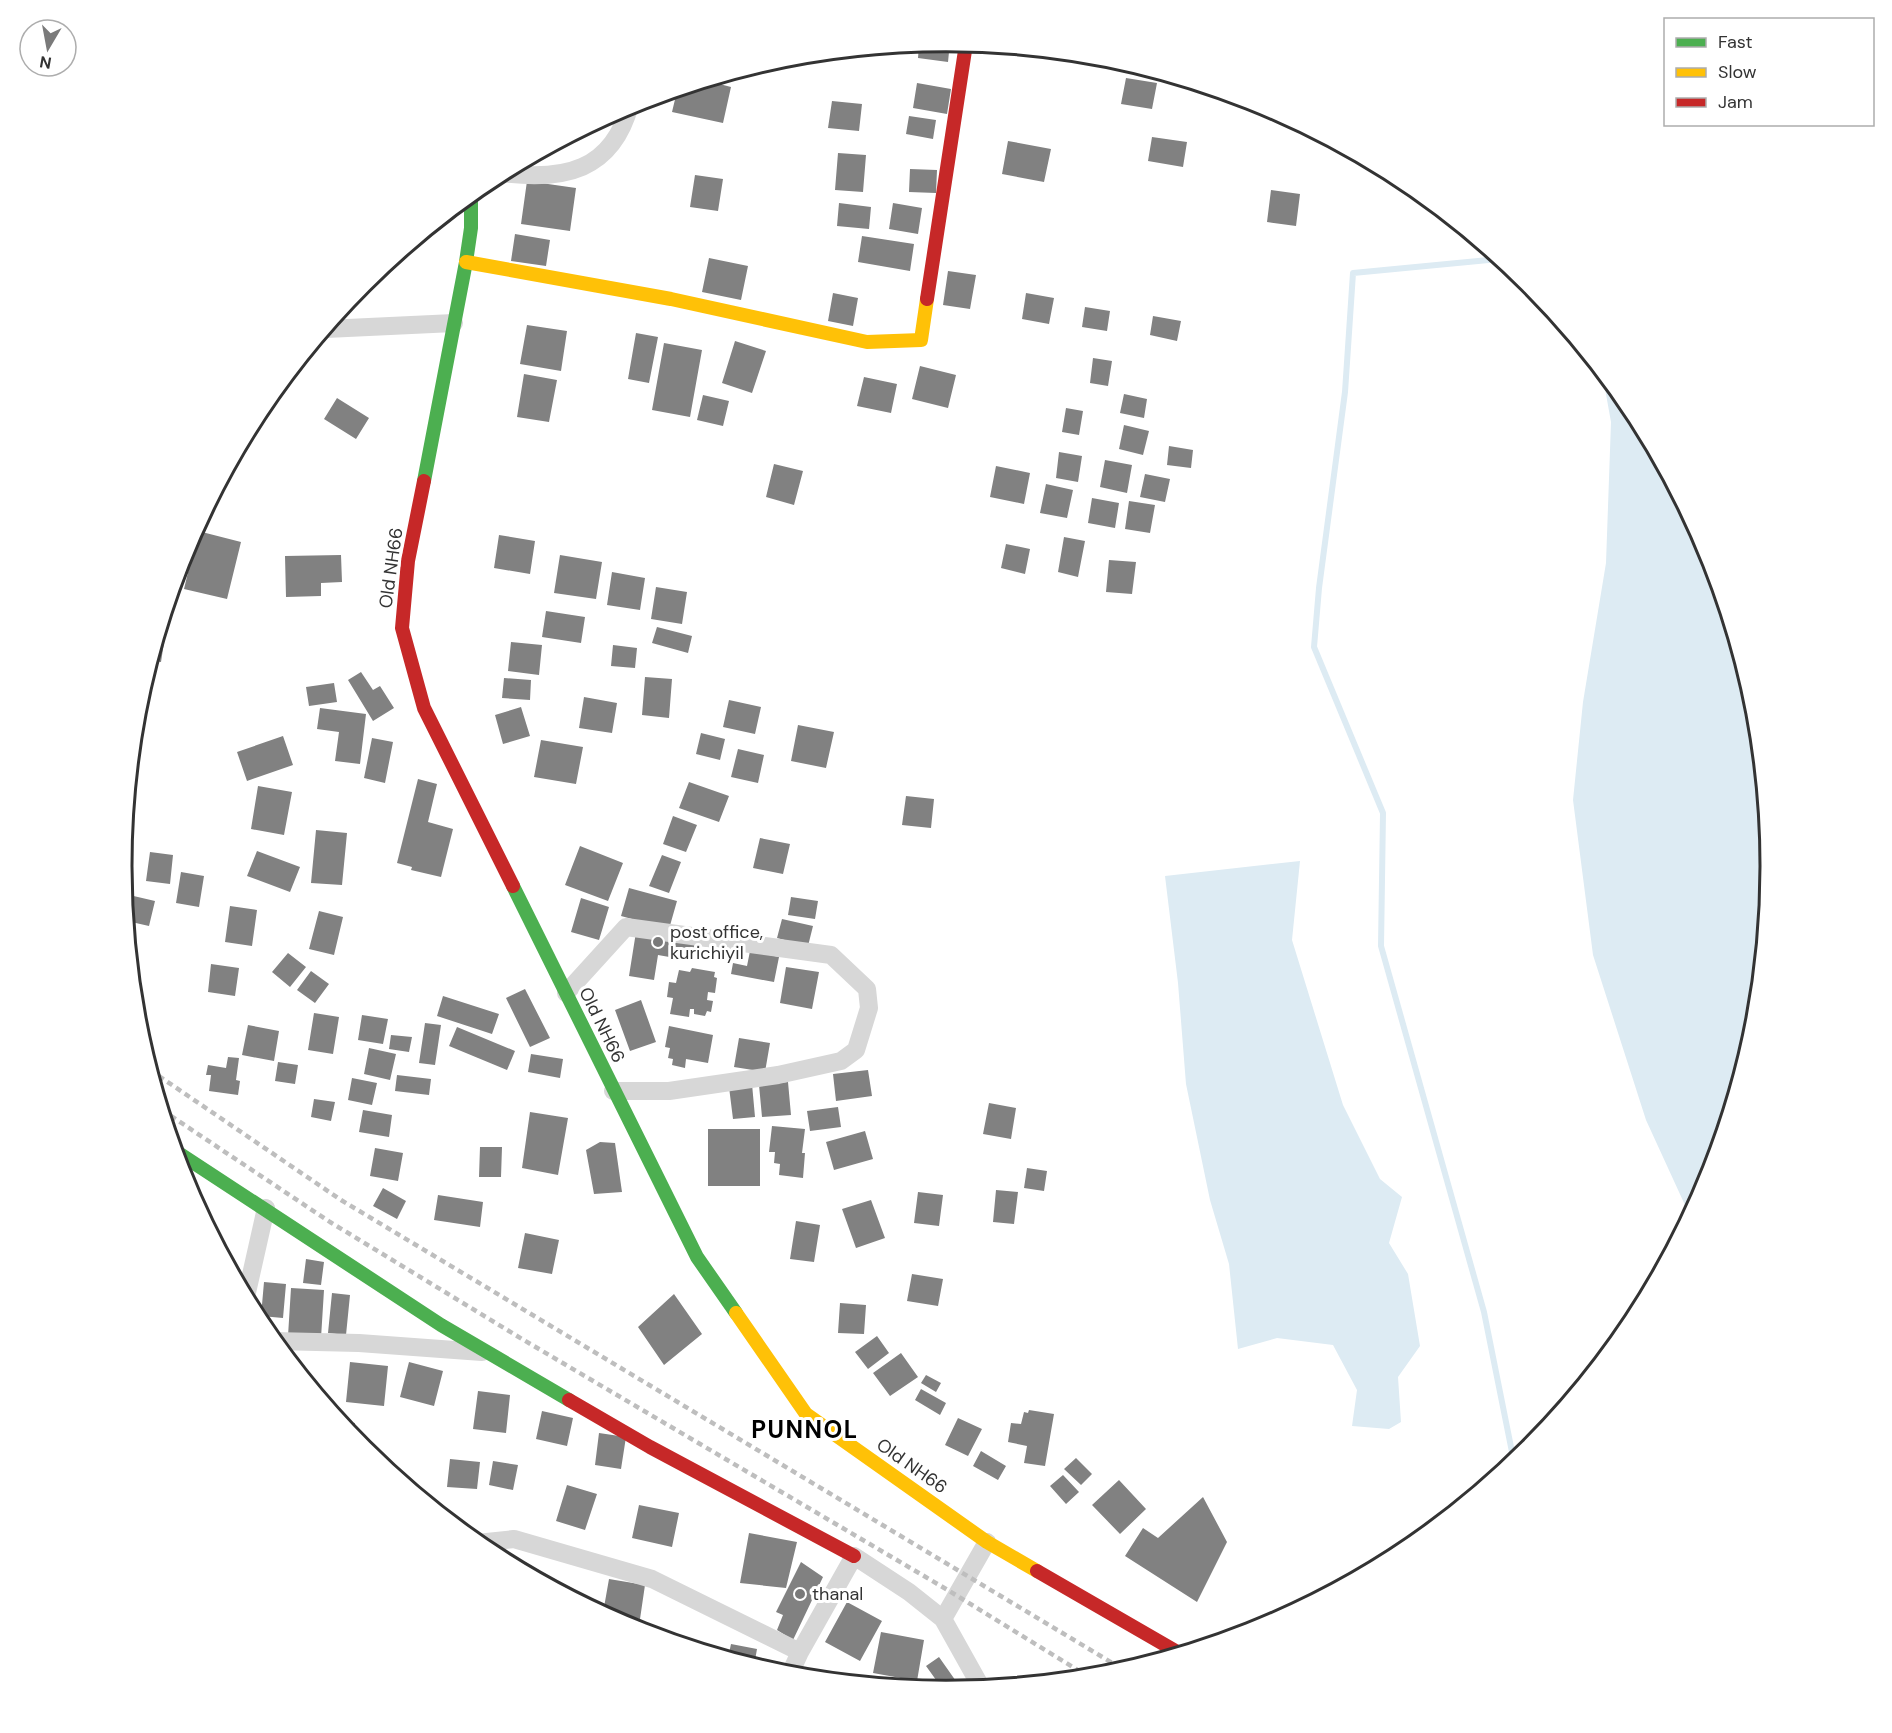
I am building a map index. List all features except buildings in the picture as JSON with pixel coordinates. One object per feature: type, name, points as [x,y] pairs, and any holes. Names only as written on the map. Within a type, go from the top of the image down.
[{"type":"main road","points":[[466,262],[671,299],[867,342],[921,340],[965,53]]},
{"type":"main road","name":"Old NH66","points":[[471,206],[471,228],[466,262],[408,561],[402,628],[424,708],[697,1257],[806,1414],[987,1542],[1171,1649]]},
{"type":"main road","points":[[186,1158],[489,1353],[650,1447],[854,1556]]},
{"type":"street","points":[[521,173],[557,174],[586,167],[609,150],[626,118]]},
{"type":"street","points":[[335,329],[454,323]]},
{"type":"street","points":[[566,993],[627,927],[831,955],[867,989],[869,1008],[856,1050],[841,1061],[778,1075],[669,1091],[613,1091]]},
{"type":"street","points":[[249,1285],[266,1208]]},
{"type":"street","points":[[285,1341],[359,1343],[489,1353]]},
{"type":"street","points":[[492,1541],[514,1539],[652,1579],[800,1652]]},
{"type":"street","points":[[944,1619],[987,1542]]},
{"type":"street","points":[[794,1666],[854,1556],[909,1592],[944,1619],[976,1679]]},
{"type":"shaded area","points":[[1605,389],[1651,460],[1676,506],[1698,555],[1717,605],[1732,656],[1753,760],[1760,866],[1753,973],[1732,1077],[1717,1128],[1685,1206],[1646,1120],[1593,955],[1573,800],[1583,702],[1606,563],[1611,422]]},
{"type":"shaded area","points":[[1300,861],[1292,940],[1343,1105],[1380,1179],[1402,1197],[1389,1243],[1408,1274],[1420,1346],[1398,1377],[1401,1422],[1389,1429],[1352,1426],[1357,1390],[1333,1345],[1277,1338],[1238,1349],[1229,1264],[1210,1200],[1186,1084],[1178,983],[1165,876]]},
{"type":"waterway","points":[[1488,260],[1353,273],[1345,392],[1319,588],[1314,647],[1383,813],[1381,946],[1484,1312],[1512,1451]]},
{"type":"railway","points":[[160,1077],[341,1200],[1113,1663]]},
{"type":"railway","points":[[172,1116],[330,1222],[522,1339],[946,1589],[1077,1670]]},
{"type":"traffic: fast","points":[[424,481],[466,262],[471,228],[471,206]]},
{"type":"traffic: fast","points":[[513,886],[697,1257],[736,1313]]},
{"type":"traffic: fast","points":[[186,1158],[441,1325],[569,1400]]},
{"type":"traffic: slow","points":[[466,262],[671,299],[867,342],[921,340],[927,299]]},
{"type":"traffic: slow","points":[[736,1313],[806,1414],[987,1542],[1037,1571]]},
{"type":"traffic: jam","points":[[927,299],[965,53]]},
{"type":"traffic: jam","points":[[424,481],[408,561],[402,628],[424,708],[513,886]]},
{"type":"traffic: jam","points":[[569,1400],[650,1447],[854,1556]]},
{"type":"traffic: jam","points":[[1037,1571],[1171,1649]]},
{"type":"place","name":"post office, kurichiyil","points":[[658,942]]},
{"type":"place","name":"thanal","points":[[800,1594]]},
{"type":"district","name":"PUNNOL","points":[[805,1429]]}]
